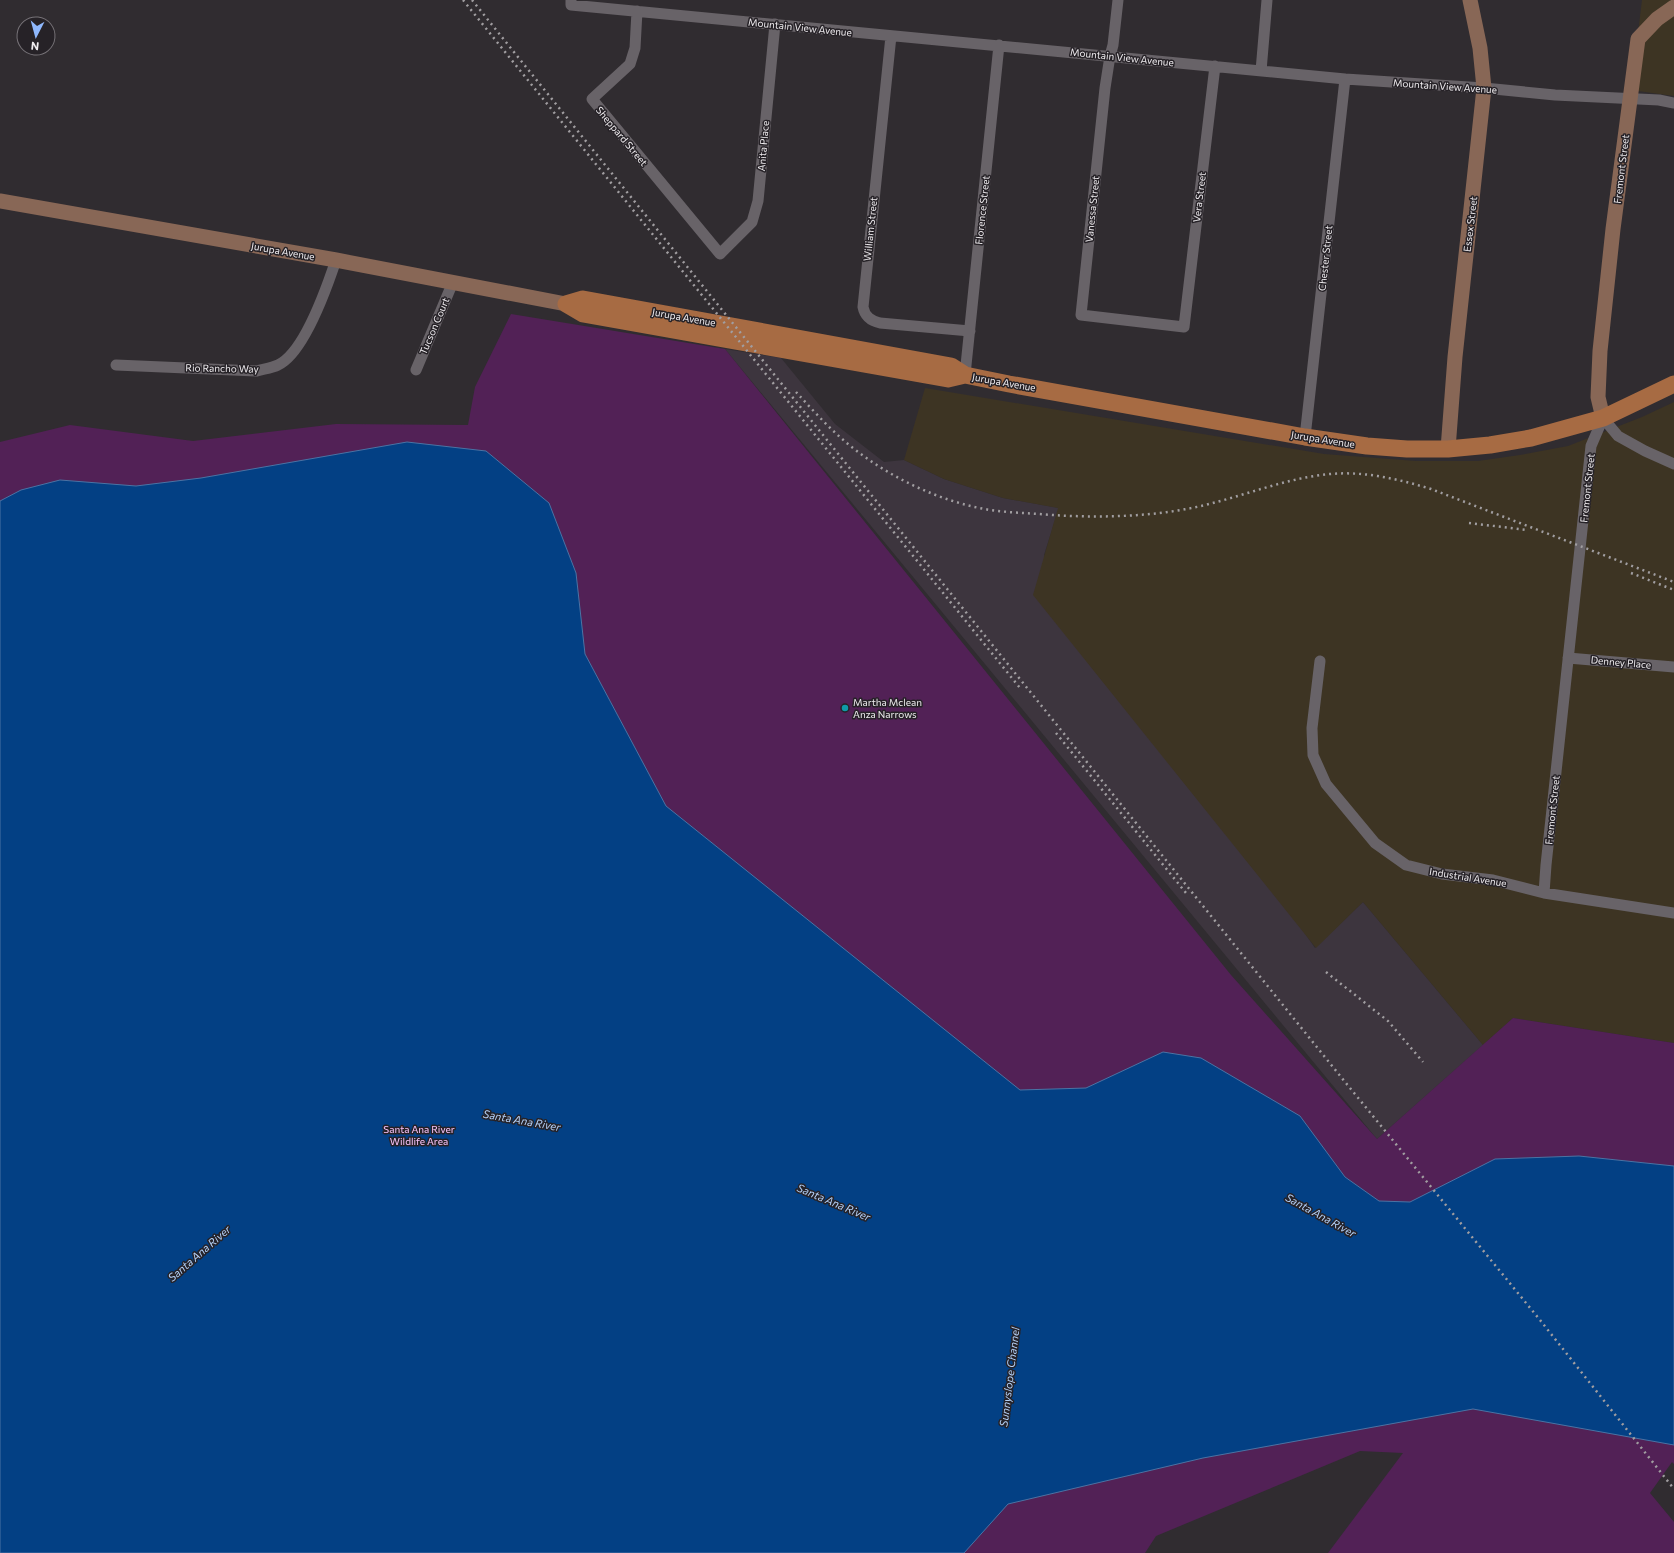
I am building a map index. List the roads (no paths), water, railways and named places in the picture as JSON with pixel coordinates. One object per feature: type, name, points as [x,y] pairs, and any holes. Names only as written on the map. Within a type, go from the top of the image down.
[{"type":"main road","name":"Jurupa Avenue","points":[[566,304],[583,299],[951,366],[965,375],[1305,437],[1367,446],[1407,449],[1448,449],[1490,445],[1531,438],[1603,418],[1674,384]]},
{"type":"street","name":"Vanessa Street","points":[[1118,0],[1113,44],[1110,56],[1080,315],[1184,327]]},
{"type":"street","points":[[1260,71],[1267,0]]},
{"type":"street","name":"Essex Street","points":[[1448,449],[1455,357],[1484,88],[1480,48],[1470,0]]},
{"type":"street","name":"Mountain View Avenue","points":[[571,3],[891,36],[999,45],[1345,79],[1484,88],[1555,95],[1659,100],[1674,103]]},
{"type":"street","name":"Fremont Street","points":[[1544,893],[1591,446],[1603,418],[1598,397],[1600,351],[1613,229],[1638,39],[1657,19],[1674,7]]},
{"type":"street","name":"Sheppard Street","points":[[638,11],[635,48],[630,64],[592,100],[720,254]]},
{"type":"street","name":"Anita Place","points":[[720,254],[752,222],[758,200],[775,24]]},
{"type":"street","name":"William Street","points":[[891,36],[862,307],[864,312],[872,321],[880,323],[970,331]]},
{"type":"street","name":"Florence Street","points":[[965,375],[999,45]]},
{"type":"street","name":"Vera Street","points":[[1184,327],[1215,66]]},
{"type":"street","name":"Chester Street","points":[[1305,437],[1345,79]]},
{"type":"street","name":"Jurupa Avenue","points":[[0,201],[336,260],[566,304]]},
{"type":"street","name":"Rio Rancho Way","points":[[116,364],[257,371],[279,364],[294,352],[298,346],[322,301],[336,260]]},
{"type":"street","name":"Tucson Court","points":[[416,370],[453,282]]},
{"type":"street","points":[[1603,418],[1618,436],[1645,451],[1674,464]]},
{"type":"street","name":"Denney Place","points":[[1568,658],[1674,667]]},
{"type":"street","name":"Industrial Avenue","points":[[1320,661],[1312,728],[1313,755],[1326,784],[1375,843],[1406,865],[1442,874],[1493,880],[1544,893],[1674,913]]},
{"type":"water","name":"Santa Ana River","points":[[407,442],[486,451],[549,503],[576,573],[585,654],[666,806],[1020,1090],[1086,1088],[1163,1052],[1201,1058],[1300,1116],[1345,1177],[1379,1201],[1410,1202],[1495,1159],[1579,1156],[1674,1166],[1674,1445],[1473,1409],[1203,1458],[1008,1504],[964,1553],[0,1553],[0,501],[21,490],[60,480],[136,486],[201,478]]},
{"type":"railway","points":[[463,0],[1020,688]]},
{"type":"railway","points":[[472,0],[1341,1077],[1540,1320],[1674,1489]]},
{"type":"railway","points":[[796,392],[835,433],[874,463],[930,493],[970,506],[998,511],[1070,516],[1126,516],[1183,510],[1217,502],[1281,483],[1314,476],[1343,473],[1369,475],[1394,479],[1431,489],[1674,582]]},
{"type":"railway","points":[[1469,523],[1527,530]]},
{"type":"railway","points":[[1631,573],[1674,590]]},
{"type":"railway","points":[[1056,733],[1186,893]]},
{"type":"railway","points":[[1326,972],[1388,1021],[1423,1062]]},
{"type":"place","name":"Martha Mclean Anza Narrows","points":[[845,708]]},
{"type":"park label","name":"Santa Ana River Wildlife Area","points":[[419,1134]]},
{"type":"water label","name":"Sunnyslope Channel","points":[[1009,1377]]}]
